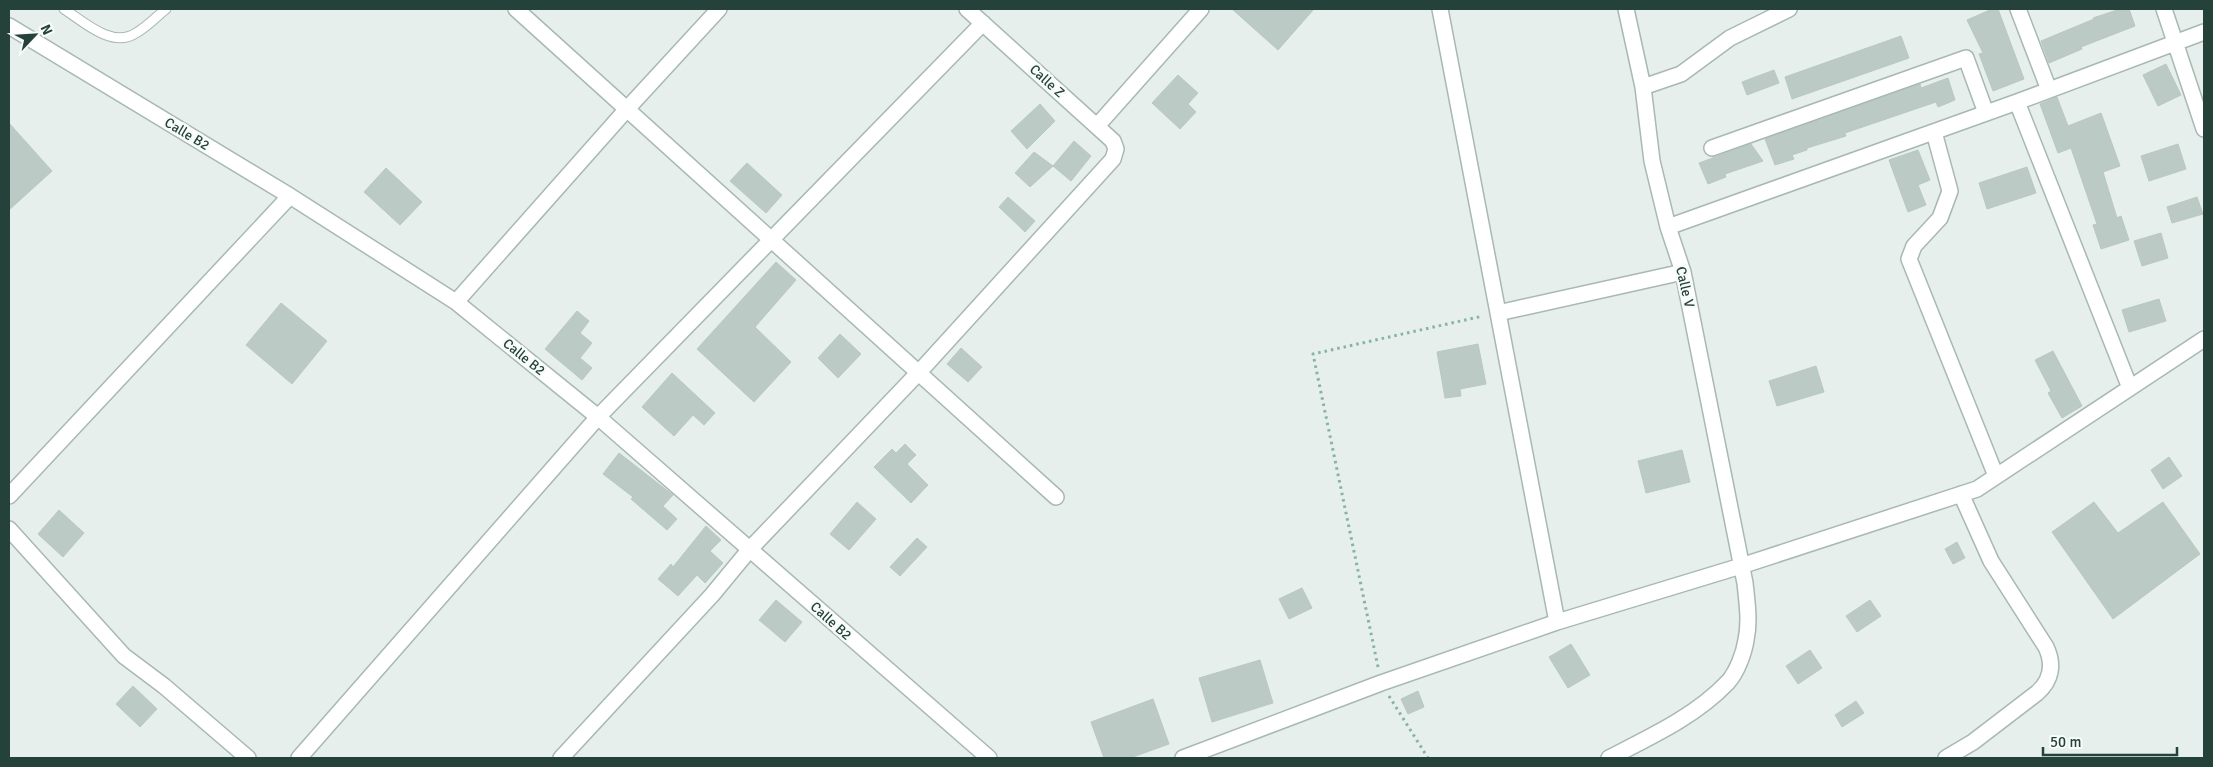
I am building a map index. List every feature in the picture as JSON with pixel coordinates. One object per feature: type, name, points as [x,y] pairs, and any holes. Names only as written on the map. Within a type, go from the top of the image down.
[{"type":"street","points":[[516,9],[1056,497]]},
{"type":"street","points":[[456,302],[627,109],[719,9]]},
{"type":"street","name":"Calle Z","points":[[918,373],[1112,159],[1116,149],[1113,141],[967,9]]},
{"type":"street","points":[[1440,9],[1557,622]]},
{"type":"street","name":"Calle V","points":[[1609,758],[1652,736],[1690,713],[1729,681],[1738,664],[1746,641],[1747,600],[1683,272],[1668,227],[1652,161],[1643,87],[1626,9]]},
{"type":"street","points":[[1643,87],[1681,74],[1730,38],[1789,9]]},
{"type":"street","points":[[2018,9],[2049,90]]},
{"type":"street","points":[[2164,9],[2177,43],[2204,129]]},
{"type":"street","points":[[1097,126],[1197,10]]},
{"type":"street","points":[[299,758],[598,417],[983,23]]},
{"type":"street","name":"Calle B2","points":[[9,26],[290,196],[456,302],[598,417],[988,758]]},
{"type":"street","points":[[1668,227],[2018,102],[2204,32]]},
{"type":"street","points":[[1712,148],[1966,58],[1986,113]]},
{"type":"street","points":[[2018,102],[2130,388]]},
{"type":"street","points":[[1934,132],[1950,191],[1940,218],[1914,246],[1909,259],[1996,476]]},
{"type":"street","points":[[9,496],[290,196]]},
{"type":"street","points":[[1498,313],[1683,272]]},
{"type":"street","points":[[1183,758],[1381,683],[1557,622],[1741,566],[1977,489],[2204,339]]},
{"type":"street","points":[[561,758],[712,595],[750,549],[918,373]]},
{"type":"street","points":[[1946,758],[1973,742],[2037,693],[2046,684],[2051,670],[2051,662],[2046,647],[1991,561],[1961,494]]},
{"type":"street","points":[[9,529],[124,656],[164,686],[248,758]]},
{"type":"lane","points":[[64,9],[100,32],[118,38],[137,33],[166,9]]},
{"type":"path","points":[[1428,758],[1381,683],[1313,354],[1498,313]]},
{"type":"building","points":[[1232,9],[1314,9],[1278,50]]},
{"type":"building","points":[[1992,9],[1998,9],[2024,79],[1993,91],[1979,54],[1983,53],[1967,20]]},
{"type":"building","points":[[2120,9],[2129,9],[2135,26],[2081,47],[2082,49],[2049,63],[2041,41],[2093,18]]},
{"type":"building","points":[[1901,36],[1909,58],[1792,99],[1785,77]]},
{"type":"building","points":[[2166,64],[2181,95],[2158,106],[2143,75]]},
{"type":"building","points":[[1774,70],[1779,83],[1747,95],[1742,82]]},
{"type":"building","points":[[1178,75],[1198,93],[1188,104],[1196,112],[1180,129],[1152,103]]},
{"type":"building","points":[[1948,78],[1955,100],[1938,107],[1936,102],[1845,133],[1846,136],[1807,148],[1807,150],[1792,155],[1794,159],[1775,165],[1765,139],[1920,84],[1921,88]]},
{"type":"building","points":[[2057,97],[2068,126],[2101,113],[2120,166],[2103,172],[2117,218],[2121,216],[2129,240],[2101,249],[2093,225],[2097,224],[2071,148],[2058,153],[2040,104]]},
{"type":"building","points":[[1040,104],[1055,121],[1027,149],[1011,131]]},
{"type":"building","points":[[9,123],[52,171],[9,210]]},
{"type":"building","points":[[1074,141],[1091,156],[1071,181],[1053,166]]},
{"type":"building","points":[[1751,144],[1763,161],[1725,174],[1726,177],[1708,184],[1699,163]]},
{"type":"building","points":[[2178,144],[2186,169],[2149,181],[2141,156]]},
{"type":"building","points":[[1918,150],[1930,180],[1918,185],[1926,205],[1908,212],[1889,160]]},
{"type":"building","points":[[1034,152],[1053,166],[1030,187],[1015,173]]},
{"type":"building","points":[[747,163],[782,195],[766,213],[730,181]]},
{"type":"building","points":[[2027,167],[2036,193],[1987,209],[1979,183]]},
{"type":"building","points":[[386,168],[422,202],[400,225],[364,192]]},
{"type":"building","points":[[1008,197],[1035,221],[1025,232],[999,207]]},
{"type":"building","points":[[2197,197],[2203,214],[2172,223],[2167,207]]},
{"type":"building","points":[[2161,233],[2168,258],[2142,266],[2134,241]]},
{"type":"building","points":[[776,262],[796,280],[755,327],[791,362],[754,402],[697,349]]},
{"type":"building","points":[[2159,299],[2166,321],[2129,332],[2122,310]]},
{"type":"building","points":[[281,303],[327,341],[292,384],[246,345]]},
{"type":"building","points":[[577,311],[589,321],[580,333],[592,343],[580,358],[592,368],[582,380],[545,349]]},
{"type":"building","points":[[840,334],[861,354],[838,378],[818,358]]},
{"type":"building","points":[[1478,344],[1486,384],[1460,389],[1461,396],[1445,398],[1437,352]]},
{"type":"building","points":[[961,348],[982,367],[968,382],[947,364]]},
{"type":"building","points":[[2053,351],[2082,406],[2062,418],[2048,393],[2051,391],[2035,360]]},
{"type":"building","points":[[1816,366],[1824,392],[1777,406],[1769,381]]},
{"type":"building","points":[[672,373],[715,413],[704,425],[693,415],[674,436],[642,407]]},
{"type":"building","points":[[905,444],[916,455],[907,464],[928,485],[911,503],[874,467],[892,449],[896,453]]},
{"type":"building","points":[[1682,450],[1690,482],[1646,493],[1638,461]]},
{"type":"building","points":[[619,453],[673,495],[663,506],[677,519],[667,530],[631,499],[633,497],[603,474]]},
{"type":"building","points":[[2169,457],[2182,476],[2163,489],[2151,470]]},
{"type":"building","points":[[857,502],[876,519],[849,550],[830,534]]},
{"type":"building","points":[[2094,502],[2118,533],[2163,502],[2200,554],[2113,619],[2052,532]]},
{"type":"building","points":[[59,510],[84,533],[63,557],[38,534]]},
{"type":"building","points":[[706,526],[721,540],[710,551],[723,563],[705,583],[697,575],[678,596],[658,579],[671,564],[673,567]]},
{"type":"building","points":[[917,538],[927,547],[900,576],[890,567]]},
{"type":"building","points":[[1957,542],[1965,558],[1953,564],[1945,549]]},
{"type":"building","points":[[1302,588],[1312,608],[1289,619],[1279,599]]},
{"type":"building","points":[[776,600],[802,622],[785,642],[759,620]]},
{"type":"building","points":[[1870,600],[1881,616],[1857,632],[1846,616]]},
{"type":"building","points":[[1571,644],[1590,675],[1568,688],[1549,657]]},
{"type":"building","points":[[1810,650],[1822,668],[1798,684],[1786,666]]},
{"type":"building","points":[[1260,660],[1273,703],[1212,722],[1199,678]]},
{"type":"building","points":[[133,686],[157,709],[140,727],[116,704]]},
{"type":"building","points":[[1418,691],[1424,707],[1408,714],[1401,699]]},
{"type":"building","points":[[1153,699],[1169,744],[1130,758],[1104,758],[1091,722]]},
{"type":"building","points":[[1856,701],[1864,713],[1842,727],[1835,715]]}]
